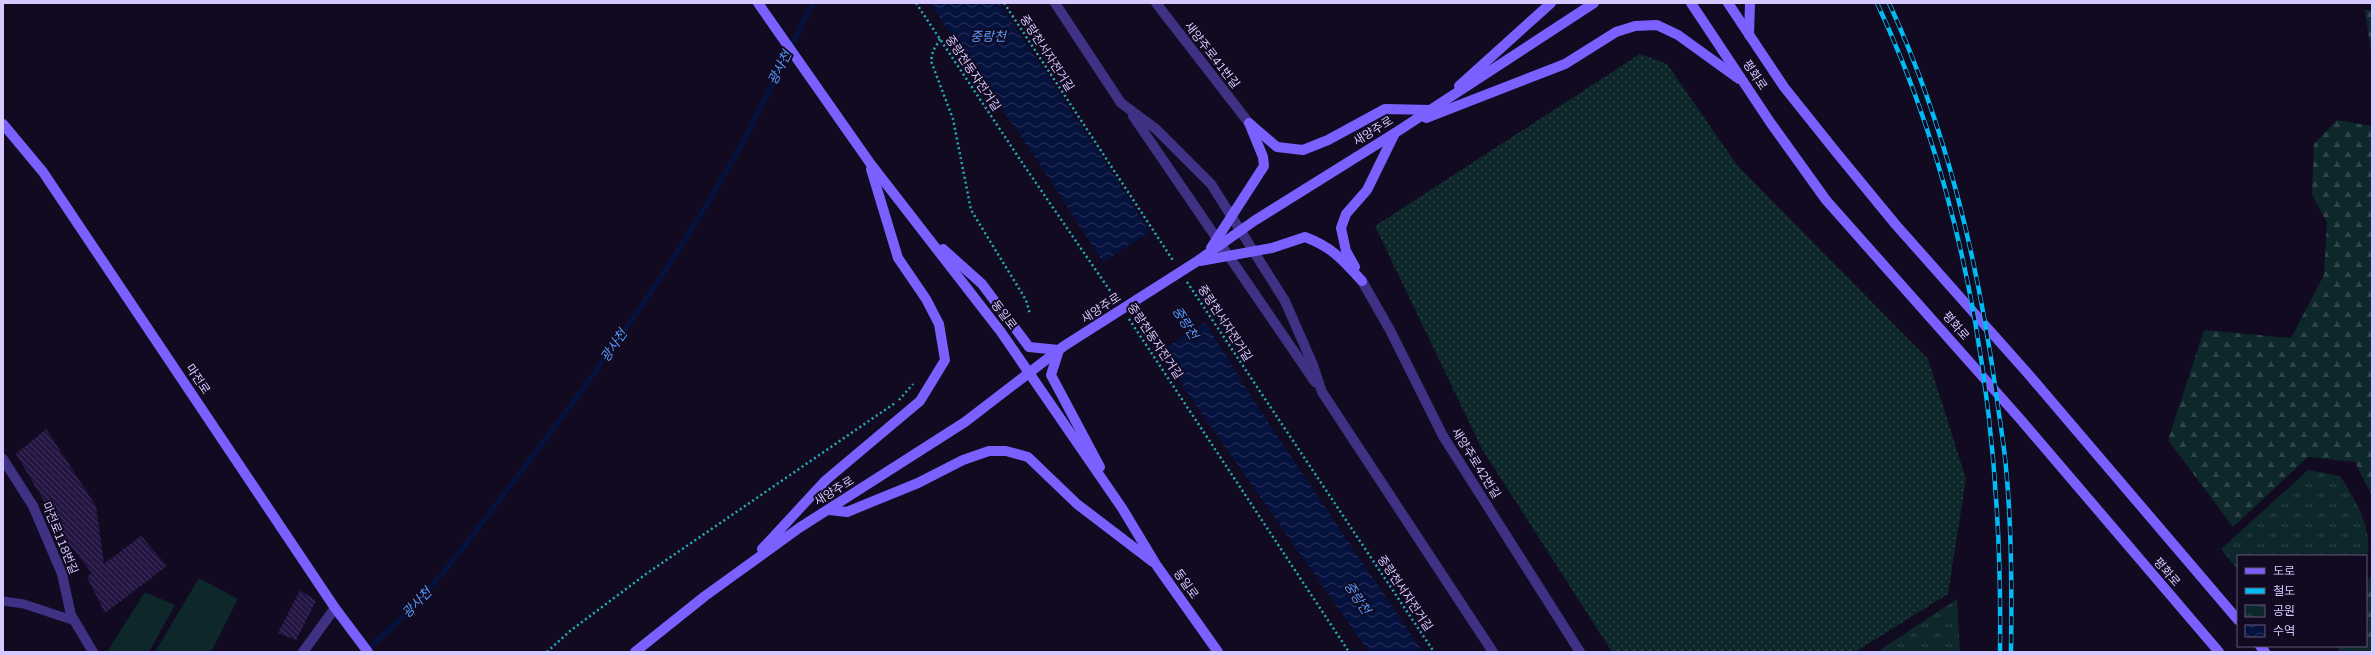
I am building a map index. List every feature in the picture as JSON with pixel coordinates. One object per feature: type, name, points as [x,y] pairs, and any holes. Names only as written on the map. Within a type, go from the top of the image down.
[{"type":"main road","name":"동일로","points":[[758,3],[870,163],[1002,332],[1029,374],[1122,508],[1158,566],[1218,651]]},
{"type":"main road","points":[[1249,123],[1277,147],[1303,150],[1328,140],[1385,109],[1434,108],[1551,3]]},
{"type":"main road","name":"새양주로","points":[[635,652],[744,568],[799,528],[965,422],[1059,350],[1196,262],[1254,221],[1434,108],[1594,3]]},
{"type":"main road","name":"평화로","points":[[1691,3],[1826,200],[2016,414],[2219,652]]},
{"type":"main road","name":"평화로","points":[[1728,3],[1784,87],[1886,213],[2030,376],[2237,619]]},
{"type":"main road","points":[[1749,34],[1750,3]]},
{"type":"main road","points":[[1405,126],[1565,64],[1616,32],[1635,26],[1657,26],[1678,35],[1743,81]]},
{"type":"main road","points":[[1208,253],[1264,166],[1263,157],[1249,123]]},
{"type":"main road","name":"마전로","points":[[3,124],[43,172],[335,608],[368,652]]},
{"type":"main road","points":[[1362,281],[1346,251],[1341,228],[1346,214],[1367,190],[1395,133]]},
{"type":"main road","points":[[744,568],[826,480],[920,401],[945,360],[939,324],[926,299],[898,258],[870,163]]},
{"type":"main road","points":[[921,229],[982,284],[1029,346],[1059,350],[1051,375],[1122,508]]},
{"type":"main road","points":[[1196,262],[1272,248],[1305,237],[1320,242],[1337,253],[1362,281]]},
{"type":"main road","points":[[829,510],[847,512],[918,484],[963,460],[989,451],[1006,450],[1028,457],[1077,504],[1158,566]]},
{"type":"street","points":[[1055,3],[1121,104],[1156,129],[1211,184],[1285,301],[1313,365],[1322,392]]},
{"type":"street","name":"새양주로41번길","points":[[1156,3],[1249,123]]},
{"type":"street","points":[[1129,110],[1322,392],[1493,652]]},
{"type":"street","name":"새양주로42번길","points":[[1362,281],[1390,330],[1443,436],[1580,652]]},
{"type":"street","name":"마전로118번길","points":[[3,459],[33,506],[62,574],[71,615],[93,652]]},
{"type":"street","points":[[303,652],[335,608]]},
{"type":"lane","points":[[3,601],[24,604],[75,621]]},
{"type":"path","name":"중랑천동자전거길","points":[[916,3],[1027,170],[1118,302]]},
{"type":"path","name":"중랑천서자전거길","points":[[1004,3],[1175,263]]},
{"type":"path","points":[[940,39],[933,51],[931,61],[953,119],[971,210],[1026,300],[1030,314]]},
{"type":"path","name":"중랑천서자전거길","points":[[1183,276],[1434,652]]},
{"type":"path","name":"중랑천동자전거길","points":[[1127,315],[1349,652]]},
{"type":"path","points":[[547,652],[570,630],[646,574],[897,402],[916,381]]},
{"type":"green space","points":[[2365,10],[2372,10],[2372,53],[2371,52]]},
{"type":"green space","points":[[1640,54],[1667,64],[1737,165],[1928,359],[1966,479],[1948,594],[1855,652],[1612,652],[1482,449],[1375,226]]},
{"type":"green space","points":[[2337,120],[2372,126],[2372,496],[2355,462],[2308,457],[2233,527],[2168,440],[2204,330],[2291,338],[2324,275],[2327,223],[2312,194],[2314,144]]},
{"type":"green space","points":[[2308,470],[2340,476],[2352,495],[2362,516],[2368,538],[2367,555],[2237,555],[2237,569],[2221,549]]},
{"type":"green space","points":[[2372,575],[2372,652],[2340,652],[2338,647],[2367,647],[2367,581]]},
{"type":"green space","points":[[199,578],[238,599],[211,652],[155,652]]},
{"type":"green space","points":[[145,592],[175,605],[149,652],[107,652]]},
{"type":"green space","points":[[1957,599],[1960,652],[1877,652]]},
{"type":"water","name":"중랑천","points":[[930,3],[999,3],[1117,180],[1257,406],[1423,652],[1369,652],[1193,401],[1043,169]]},
{"type":"pier","points":[[1151,231],[1207,321],[1159,352],[1102,263]]},
{"type":"building","points":[[46,429],[96,506],[104,564],[141,536],[167,566],[105,613],[87,577],[92,573],[60,533],[62,531],[16,454]]},
{"type":"building","points":[[300,590],[316,601],[296,640],[278,633]]},
{"type":"waterway","name":"광사천","points":[[366,650],[409,611],[448,567],[550,434],[609,352],[667,268],[720,182],[754,121],[813,3]]},
{"type":"railway","points":[[1877,3],[1909,80],[1936,158],[1958,239],[1975,320],[1987,403],[1995,486],[1999,569],[2000,652]]},
{"type":"railway","points":[[1889,3],[1927,97],[1943,145],[1957,193],[1979,292],[1996,392],[2006,468],[2011,560],[2011,652]]}]
